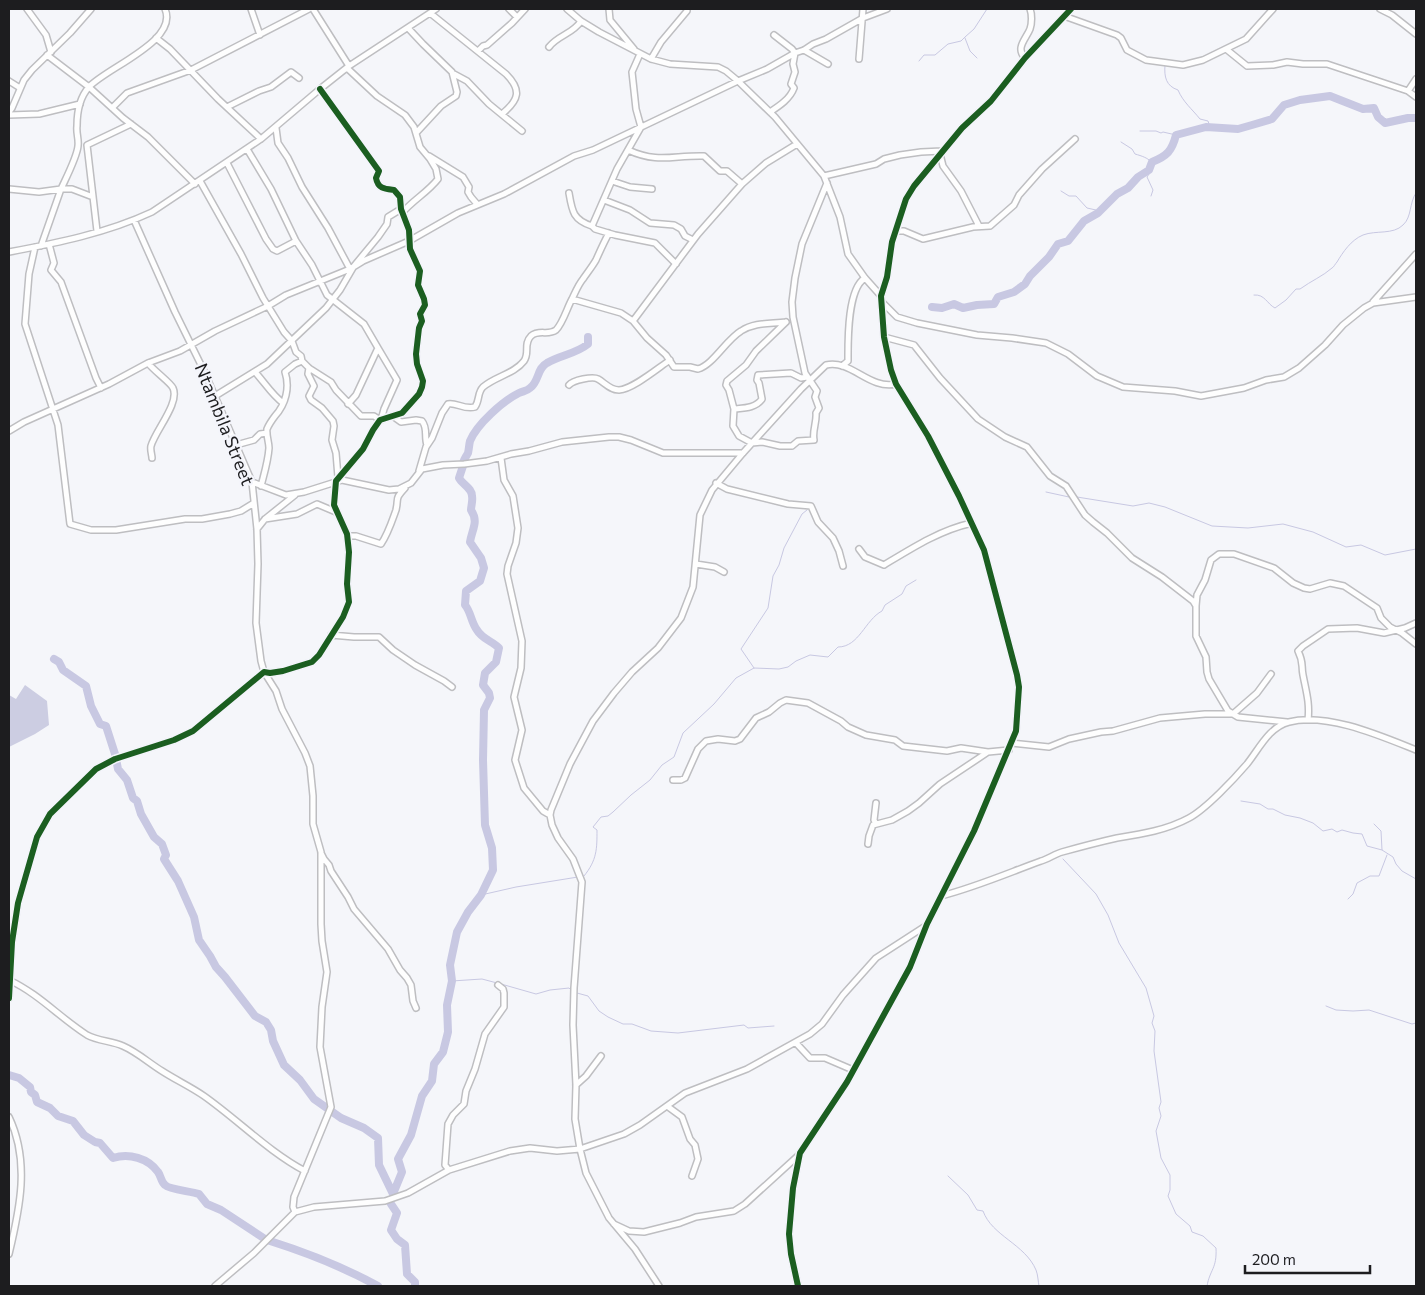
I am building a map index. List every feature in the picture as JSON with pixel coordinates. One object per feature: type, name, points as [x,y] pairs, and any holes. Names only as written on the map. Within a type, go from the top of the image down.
[{"type":"street","points":[[80,104],[39,114],[9,113],[20,88],[37,64],[91,9]]},
{"type":"street","points":[[42,246],[61,188],[78,147],[77,127],[80,104],[89,87],[109,70],[129,60],[156,38],[166,24],[167,16],[165,9]]},
{"type":"street","points":[[251,9],[260,35]]},
{"type":"street","points":[[112,108],[127,93],[191,70],[314,9],[348,67],[377,96],[405,115],[414,127],[420,147],[436,169],[438,180],[430,189],[401,211],[388,217],[378,237],[352,267],[333,300],[326,308],[292,341],[255,372],[215,396]]},
{"type":"street","points":[[9,252],[42,246],[97,231],[134,220],[152,212],[247,150],[348,67],[436,9]]},
{"type":"street","points":[[509,9],[517,17]]},
{"type":"street","points":[[478,51],[487,45],[525,9]]},
{"type":"street","points":[[567,9],[582,21],[651,59],[670,64],[718,67],[738,81],[770,112],[824,176],[840,217],[848,254],[881,296]]},
{"type":"street","points":[[609,9],[610,20],[639,53]]},
{"type":"street","points":[[651,59],[661,42],[687,9]]},
{"type":"street","points":[[859,59],[863,18],[862,9]]},
{"type":"street","points":[[9,431],[24,422],[101,388],[148,363],[180,351],[286,295],[409,241],[443,220],[504,194],[574,156],[593,150],[804,50],[863,18],[887,9]]},
{"type":"street","points":[[1025,58],[1020,52],[1030,28],[1030,9]]},
{"type":"street","points":[[612,1223],[629,1232],[644,1232],[696,1217],[734,1211],[745,1204],[800,1153],[853,1070],[910,967],[927,924],[974,831],[1012,743],[1016,731],[1018,680],[988,562],[972,524],[928,436],[896,384],[884,337],[881,296],[887,277],[890,251],[910,193],[962,128],[991,101],[1025,58],[1071,9]]},
{"type":"street","points":[[1064,16],[1117,35],[1121,38],[1127,50],[1146,60],[1183,65],[1202,60],[1251,36],[1273,9]]},
{"type":"street","points":[[1380,9],[1392,15],[1416,34]]},
{"type":"street","points":[[29,10],[46,35],[49,53],[198,182],[241,254],[268,306],[284,332],[292,341],[302,361],[309,368],[331,382],[348,404],[361,416],[374,416],[380,420],[402,413],[419,394],[423,383],[416,354],[418,328],[422,321],[420,314],[425,305],[423,294],[417,282],[420,271],[410,249],[409,230],[401,211],[400,197],[396,192],[380,187],[376,178],[379,171],[320,89]]},
{"type":"street","points":[[430,13],[516,84],[514,102],[502,114]]},
{"type":"street","points":[[549,47],[555,40],[575,29],[582,21]]},
{"type":"street","points":[[408,28],[454,74],[466,81],[489,104],[522,131]]},
{"type":"street","points":[[770,112],[783,103],[793,91],[794,88],[791,84],[795,72],[793,64],[795,53],[792,48],[774,35]]},
{"type":"street","points":[[156,38],[261,139]]},
{"type":"street","points":[[1226,49],[1247,66],[1287,62],[1327,64],[1408,91],[1416,96]]},
{"type":"street","points":[[804,50],[828,64]]},
{"type":"street","points":[[592,226],[612,181],[641,127],[636,110],[632,72],[639,53]]},
{"type":"street","points":[[227,107],[271,87],[291,72],[298,78]]},
{"type":"street","points":[[416,134],[441,106],[456,96],[454,74]]},
{"type":"street","points":[[1408,91],[1416,78]]},
{"type":"street","points":[[9,81],[20,88]]},
{"type":"street","points":[[78,147],[87,145],[131,124]]},
{"type":"street","points":[[276,128],[278,143],[352,267]]},
{"type":"street","points":[[896,231],[904,231],[923,239],[979,226],[990,226],[1014,205],[1030,182],[1075,139]]},
{"type":"street","points":[[633,321],[693,240],[742,184],[766,163],[797,144]]},
{"type":"street","points":[[87,145],[97,231]]},
{"type":"street","points":[[247,150],[271,188],[296,241],[321,280],[328,295],[364,324],[397,380],[380,420],[363,449],[337,479],[298,494],[265,519],[257,529]]},
{"type":"street","points":[[628,150],[656,159],[704,156],[720,171],[727,171],[742,184]]},
{"type":"street","points":[[424,153],[463,177],[469,187],[468,192],[477,204]]},
{"type":"street","points":[[824,176],[876,164],[884,159],[900,155],[941,153]]},
{"type":"street","points":[[941,153],[943,166],[961,191],[979,226]]},
{"type":"street","points":[[227,163],[274,249],[277,251],[296,241]]},
{"type":"street","points":[[612,181],[652,189]]},
{"type":"street","points":[[793,317],[756,351],[746,365],[727,381],[726,385],[734,409],[733,426],[739,436],[752,443],[762,442],[780,446],[792,446],[798,441],[814,440],[814,424],[819,408],[815,397],[817,391],[808,379],[793,317],[793,294],[799,256],[806,233],[827,183]]},
{"type":"street","points":[[9,189],[39,192],[61,188],[72,189],[93,197]]},
{"type":"street","points":[[569,193],[573,213],[580,220],[595,229],[609,234],[655,243],[676,264]]},
{"type":"street","points":[[604,200],[630,210],[650,223],[674,224],[693,240]]},
{"type":"street","name":"Ntambila Street","points":[[134,220],[175,312],[192,344],[252,482],[257,529],[258,564],[256,623],[264,672],[269,677],[282,709],[308,759],[312,787],[313,824],[321,852]]},
{"type":"street","points":[[348,536],[356,536],[381,544],[396,510],[396,499],[419,471],[427,445],[448,404],[452,403],[469,408],[475,407],[478,402],[478,393],[483,387],[504,374],[510,373],[524,361],[526,357],[526,344],[529,338],[536,333],[549,333],[557,329],[582,279],[596,260],[604,240],[609,234]]},
{"type":"street","points":[[49,244],[54,263],[51,270],[61,282],[101,388]]},
{"type":"street","points":[[34,247],[29,274],[25,324],[58,425],[70,524],[91,530],[116,530],[241,512],[254,503]]},
{"type":"street","points":[[882,302],[897,317],[917,323],[977,335],[1046,343],[1068,354],[1098,376],[1124,387],[1201,396],[1251,387],[1266,380],[1284,377],[1291,373],[1313,356],[1347,322],[1373,303],[1416,254]]},
{"type":"street","points":[[842,366],[848,361],[854,292],[857,285],[865,278]]},
{"type":"street","points":[[1373,303],[1416,297]]},
{"type":"street","points":[[572,299],[618,311],[633,321],[647,338],[666,355],[674,367],[701,368],[742,330],[763,322],[786,322]]},
{"type":"street","points":[[884,337],[914,345],[940,378],[978,419],[1005,437],[1027,447],[1050,476],[1066,486],[1085,515],[1107,533],[1132,558],[1168,582],[1193,601],[1196,606]]},
{"type":"street","points":[[348,404],[356,394],[378,348]]},
{"type":"street","points":[[568,385],[575,380],[595,378],[610,388],[622,389],[652,374],[670,360]]},
{"type":"street","points":[[260,486],[269,448],[267,433],[271,420],[283,404],[287,393],[285,372],[302,361]]},
{"type":"street","points":[[148,363],[155,372],[172,385],[175,394],[168,413],[150,447],[152,458]]},
{"type":"street","points":[[659,1286],[635,1249],[612,1223],[586,1173],[580,1149],[575,1119],[576,1085],[573,1025],[582,882],[573,859],[555,832],[550,815],[570,764],[593,721],[614,693],[632,672],[658,648],[681,618],[692,587],[700,515],[716,483],[808,379],[826,365],[842,366],[878,384],[890,386],[896,384]]},
{"type":"street","points":[[9,998],[11,942],[18,903],[34,846],[45,821],[54,810],[96,769],[116,759],[174,740],[192,731],[264,672],[283,671],[312,662],[332,635],[349,602],[347,584],[348,536],[333,502],[337,479],[336,453],[332,440],[334,426],[328,415],[309,396],[314,386],[308,374],[309,368]]},
{"type":"street","points":[[255,372],[267,385],[274,397],[283,404]]},
{"type":"street","points":[[734,409],[749,408],[759,404],[762,399],[757,380],[758,375],[792,373],[801,378],[808,379]]},
{"type":"street","points":[[394,417],[401,422],[422,421],[426,427],[427,445]]},
{"type":"street","points":[[236,445],[254,440],[260,434],[267,433]]},
{"type":"street","points":[[419,471],[435,466],[464,464],[501,458],[562,442],[615,436],[663,453],[743,453]]},
{"type":"street","points":[[501,458],[504,480],[513,496],[518,528],[516,542],[508,566],[522,641],[521,668],[514,697],[522,730],[515,760],[524,788],[543,811],[550,815]]},
{"type":"street","points":[[337,479],[389,490],[406,487]]},
{"type":"street","points":[[252,482],[286,495],[298,494]]},
{"type":"street","points":[[716,483],[727,489],[788,504],[811,506],[818,522],[833,538],[843,566]]},
{"type":"street","points":[[265,519],[297,514],[317,504],[336,512]]},
{"type":"street","points":[[859,549],[865,557],[884,565],[899,554],[941,532],[972,524]]},
{"type":"street","points":[[1416,644],[1390,627],[1381,618],[1377,608],[1344,586],[1330,583],[1310,589],[1304,588],[1293,583],[1274,568],[1229,553],[1219,554],[1211,560],[1205,580],[1197,595],[1196,636],[1206,657],[1209,679],[1228,710],[1233,714],[1238,717],[1287,722],[1320,721],[1365,730],[1416,750]]},
{"type":"street","points":[[696,564],[714,567],[724,572]]},
{"type":"street","points":[[1308,720],[1308,693],[1302,672],[1303,661],[1298,651],[1303,646],[1328,629],[1357,628],[1384,633],[1416,623]]},
{"type":"street","points":[[332,635],[379,637],[393,650],[415,665],[444,680],[452,687]]},
{"type":"street","points":[[1012,743],[1049,747],[1069,739],[1113,731],[1160,718],[1205,714],[1233,714],[1257,693],[1271,674]]},
{"type":"street","points":[[672,780],[685,778],[698,749],[706,741],[718,739],[729,742],[740,739],[756,718],[769,712],[786,700],[808,703],[841,721],[848,727],[866,735],[895,740],[903,746],[947,751],[961,748],[988,752],[1009,750]]},
{"type":"street","points":[[941,896],[964,890],[1060,853],[1109,840],[1147,833],[1189,818],[1238,774],[1272,732],[1287,722]]},
{"type":"street","points":[[868,844],[870,830],[876,824],[892,820],[908,811],[940,784],[988,752]]},
{"type":"street","points":[[876,803],[874,820],[876,824]]},
{"type":"street","points":[[321,852],[354,909],[388,949],[400,970],[411,984],[413,1001],[416,1008]]},
{"type":"street","points":[[296,1212],[293,1206],[294,1197],[331,1107],[320,1047],[322,1007],[327,972],[321,924],[321,852]]},
{"type":"street","points":[[215,1286],[254,1254],[296,1212],[314,1207],[385,1201],[408,1193],[449,1170],[522,1148],[557,1152],[580,1149],[624,1134],[690,1090],[733,1076],[796,1043],[822,1024],[843,995],[876,958],[927,924]]},
{"type":"street","points":[[10,980],[40,997],[57,1013],[88,1035],[131,1050],[160,1070],[203,1095],[280,1156],[306,1171]]},
{"type":"street","points":[[449,1170],[445,1165],[448,1124],[453,1115],[464,1104],[466,1091],[475,1069],[485,1034],[504,1007],[503,989],[498,985]]},
{"type":"street","points":[[796,1043],[810,1058],[825,1058],[853,1070]]},
{"type":"street","points":[[576,1085],[586,1076],[601,1056]]},
{"type":"street","points":[[667,1106],[682,1117],[690,1140],[695,1145],[698,1159],[692,1176]]},
{"type":"street","points":[[9,1116],[18,1140],[22,1169],[16,1226],[9,1254]]},
{"type":"street","points":[[798,1286],[789,1234],[793,1188],[800,1153]]},
{"type":"shaded area","points":[[25,685],[47,701],[49,725],[9,747],[9,695],[16,699]]},
{"type":"waterway","points":[[919,61],[924,55],[935,55],[948,44],[961,41],[974,29],[987,9]]},
{"type":"waterway","points":[[965,38],[970,51],[977,58]]},
{"type":"waterway","points":[[1165,65],[1168,83],[1178,90],[1185,102],[1200,119],[1208,121],[1209,124],[1206,127]]},
{"type":"waterway","points":[[932,307],[942,308],[954,304],[963,308],[994,304],[998,297],[1014,292],[1025,284],[1058,244],[1068,241],[1084,221],[1098,213],[1117,194],[1128,188],[1138,177],[1149,170],[1152,162],[1168,152],[1173,145],[1176,135],[1206,127],[1238,129],[1272,119],[1284,105],[1300,100],[1330,96],[1363,109],[1374,108],[1378,117],[1385,123],[1416,118]]},
{"type":"waterway","points":[[1140,131],[1156,131],[1176,135]]},
{"type":"waterway","points":[[1121,142],[1132,149],[1135,154],[1148,159],[1152,164],[1147,177],[1153,190],[1151,196]]},
{"type":"waterway","points":[[1061,191],[1069,196],[1076,196],[1087,208],[1096,210],[1098,213]]},
{"type":"waterway","points":[[1254,295],[1261,296],[1275,308],[1296,289],[1300,289],[1333,268],[1348,247],[1359,237],[1394,230],[1403,225],[1408,218],[1416,193]]},
{"type":"waterway","points":[[463,463],[468,453],[470,441],[478,427],[498,407],[519,393],[528,390],[535,382],[544,365],[588,344],[588,337]]},
{"type":"waterway","points":[[393,1194],[402,1172],[398,1159],[411,1135],[422,1096],[432,1081],[434,1064],[443,1052],[448,1032],[447,1005],[452,981],[450,965],[457,932],[468,912],[481,895],[493,870],[492,848],[485,825],[483,760],[484,710],[490,698],[483,685],[485,673],[496,662],[499,648],[479,633],[465,605],[466,591],[480,581],[484,568],[481,558],[470,542],[474,526],[471,510],[472,493],[459,478],[463,466]]},
{"type":"waterway","points":[[1046,492],[1069,497]]},
{"type":"waterway","points":[[1077,497],[1133,506],[1149,503],[1165,507],[1212,526],[1248,528],[1283,524],[1313,532],[1346,547],[1361,545],[1385,555],[1416,549]]},
{"type":"waterway","points":[[754,668],[741,649],[768,608],[773,576],[779,565],[784,548],[802,514],[807,510]]},
{"type":"waterway","points":[[584,876],[592,865],[595,854],[597,830],[593,827],[601,817],[608,816],[613,812],[650,780],[662,765],[674,757],[683,733],[714,704],[736,678],[754,668],[779,669],[788,667],[810,655],[828,657],[838,647],[845,646],[857,638],[871,620],[882,611],[885,605],[902,594],[906,586],[916,580]]},
{"type":"waterway","points":[[54,659],[59,662],[63,670],[86,686],[91,706],[100,724],[106,726],[118,769],[127,780],[133,798],[137,801],[141,814],[154,837],[162,844],[166,855],[164,859],[178,881],[194,917],[199,940],[216,967],[255,1016],[266,1022],[271,1030],[273,1041],[284,1065],[300,1080],[314,1099],[341,1118],[364,1128],[378,1138],[379,1165],[393,1194]]},
{"type":"waterway","points":[[1241,801],[1260,804],[1285,815],[1300,818],[1313,823],[1323,831],[1332,829],[1337,832],[1342,830],[1362,834],[1367,846],[1382,850]]},
{"type":"waterway","points":[[1374,824],[1381,831],[1382,850],[1393,857],[1402,871],[1416,879]]},
{"type":"waterway","points":[[1348,899],[1353,894],[1357,883],[1370,876],[1379,876],[1387,855]]},
{"type":"waterway","points":[[1063,859],[1096,894],[1108,915],[1119,943],[1146,988],[1154,1016],[1152,1023],[1155,1031],[1154,1051],[1161,1102],[1159,1108],[1161,1116],[1156,1131],[1161,1158],[1170,1175],[1168,1196],[1176,1214],[1190,1226],[1192,1232],[1203,1236],[1216,1248],[1214,1265],[1207,1286]]},
{"type":"waterway","points":[[481,895],[578,877]]},
{"type":"waterway","points":[[452,981],[482,979],[497,983]]},
{"type":"waterway","points":[[501,984],[536,994],[550,990],[569,988],[571,990]]},
{"type":"waterway","points":[[577,993],[588,996],[599,1011],[608,1017],[623,1024],[632,1024],[651,1031],[678,1033],[744,1025],[748,1028],[774,1026]]},
{"type":"waterway","points":[[1326,1006],[1336,1010],[1369,1010],[1412,1024],[1416,1023]]},
{"type":"waterway","points":[[9,1075],[19,1078],[30,1087],[37,1102],[50,1108],[58,1116],[73,1121],[84,1135],[100,1143],[113,1158],[125,1156],[144,1160],[154,1167],[164,1184],[168,1187],[199,1194],[207,1204],[221,1210],[265,1239]]},
{"type":"waterway","points":[[948,1176],[968,1195],[977,1210],[983,1211],[987,1220],[1031,1261],[1037,1272],[1039,1286]]},
{"type":"waterway","points":[[391,1204],[397,1213],[391,1230],[397,1239],[405,1245],[407,1274],[415,1282],[415,1286]]},
{"type":"waterway","points":[[270,1241],[325,1261],[378,1286]]},
{"type":"cycle path","points":[[798,1286],[789,1234],[793,1188],[800,1153],[847,1082],[910,967],[927,924],[974,831],[1016,731],[1019,687],[1017,675],[984,550],[959,496],[928,436],[896,384],[891,370],[884,337],[881,296],[887,277],[892,242],[906,199],[914,186],[962,128],[991,101],[1025,58],[1071,9]]},
{"type":"cycle path","points":[[9,998],[12,942],[18,903],[37,837],[50,814],[96,769],[115,759],[174,740],[193,731],[264,672],[283,671],[312,662],[319,655],[343,617],[349,602],[347,584],[349,552],[347,534],[334,505],[336,481],[363,449],[380,420],[402,413],[419,394],[423,381],[417,364],[416,354],[419,328],[422,321],[420,314],[425,305],[418,285],[420,271],[410,249],[409,230],[401,209],[400,197],[394,190],[385,189],[378,184],[376,178],[379,171],[320,89]]}]
